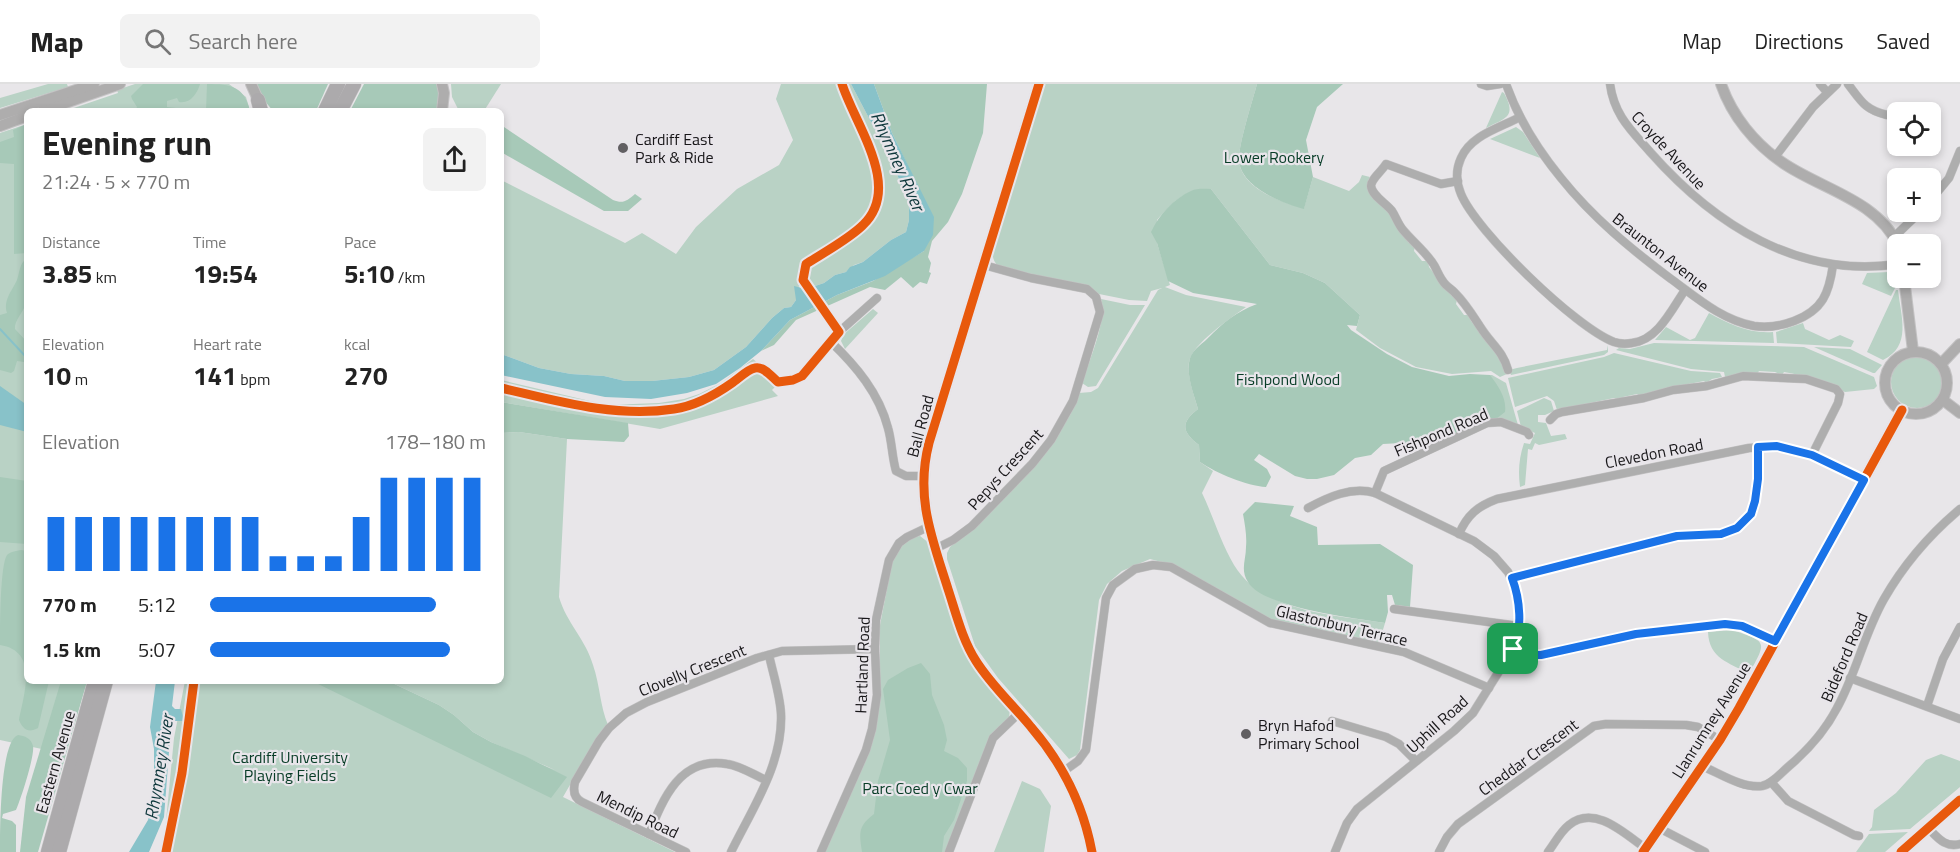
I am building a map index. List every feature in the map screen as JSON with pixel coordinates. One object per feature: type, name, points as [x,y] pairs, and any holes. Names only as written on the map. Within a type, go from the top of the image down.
[{"type":"highway","points":[[326,108],[338,84]]},
{"type":"highway","points":[[342,108],[354,84]]},
{"type":"highway","name":"Eastern Avenue","points":[[48,852],[94,684]]},
{"type":"highway","name":"Eastern Avenue","points":[[59,852],[105,684]]},
{"type":"street","points":[[0,115],[94,84]]},
{"type":"street","points":[[51,108],[120,84]]},
{"type":"street","points":[[241,84],[258,100]]},
{"type":"street","points":[[442,84],[444,93],[442,108]]},
{"type":"street","name":"Ball Road","points":[[1039,84],[929,443],[924,476],[924,499],[928,527],[959,625],[971,651],[989,678],[1043,741],[1064,771],[1080,807],[1092,852]]},
{"type":"street","points":[[1481,84],[1487,86],[1500,84]]},
{"type":"street","name":"Braunton Avenue","points":[[1506,84],[1520,117],[1553,169],[1588,209],[1627,246],[1713,310],[1734,320],[1759,327],[1776,326],[1803,318],[1818,307],[1829,287],[1833,265]]},
{"type":"street","name":"Croyde Avenue","points":[[1610,84],[1612,100],[1621,119],[1668,172],[1727,222],[1774,247],[1802,258],[1833,265],[1868,267],[1887,265]]},
{"type":"street","points":[[1721,84],[1742,123],[1775,157],[1852,200],[1884,225],[1891,234]]},
{"type":"street","points":[[1820,84],[1827,92]]},
{"type":"street","points":[[1775,157],[1813,107],[1837,84]]},
{"type":"street","points":[[1848,84],[1864,105],[1873,112],[1887,115]]},
{"type":"street","points":[[0,126],[24,117]]},
{"type":"street","points":[[1520,117],[1478,138],[1461,158],[1458,166],[1460,192],[1468,206],[1517,265],[1560,303],[1608,339],[1628,344],[1645,340],[1662,323],[1685,290]]},
{"type":"street","points":[[1941,188],[1949,178],[1960,151]]},
{"type":"street","points":[[1458,181],[1441,183],[1386,164],[1381,173],[1374,178],[1371,186],[1447,286],[1473,314],[1504,357],[1508,370]]},
{"type":"street","points":[[1902,234],[1912,222]]},
{"type":"street","name":"Pepys Crescent","points":[[935,549],[953,540],[972,526],[1024,473],[1051,440],[1070,407],[1100,312],[1096,297],[1088,290],[984,265]]},
{"type":"street","points":[[1905,288],[1913,351]]},
{"type":"street","points":[[793,380],[802,376],[839,332],[877,298]]},
{"type":"street","points":[[831,342],[859,372],[880,406],[890,432],[896,471],[906,476],[924,476]]},
{"type":"street","points":[[1942,363],[1960,344]]},
{"type":"street","points":[[1913,351],[1930,354],[1942,363],[1948,384],[1943,400],[1936,407],[1922,414],[1913,414],[1893,404],[1888,395],[1885,378],[1891,364],[1897,358],[1913,351]]},
{"type":"street","points":[[1550,420],[1562,412],[1644,398],[1673,390],[1707,386],[1743,376],[1806,379],[1836,389],[1840,394],[1838,403],[1812,455]]},
{"type":"street","points":[[1943,400],[1960,413]]},
{"type":"street","name":"Llanrumney Avenue","points":[[1644,850],[1720,740],[1902,410]]},
{"type":"street","name":"Fishpond Road","points":[[1375,492],[1384,471],[1487,423],[1501,422],[1527,432],[1528,435]]},
{"type":"street","points":[[1512,578],[1677,536],[1721,534],[1737,528],[1751,514],[1755,501],[1759,472],[1758,447]]},
{"type":"street","name":"Clevedon Road","points":[[1459,534],[1467,518],[1479,508],[1508,496],[1758,447],[1786,447],[1812,455],[1864,480]]},
{"type":"street","name":"Uphill Road","points":[[1308,508],[1324,499],[1340,494],[1362,490],[1375,492],[1459,534],[1494,556],[1512,578],[1517,595],[1518,626],[1513,649],[1479,705],[1464,722],[1357,809],[1347,824],[1335,852]]},
{"type":"street","name":"Bideford Road","points":[[1771,782],[1800,756],[1821,732],[1838,707],[1876,614],[1900,573],[1925,542],[1960,509]]},
{"type":"street","name":"Hartland Road","points":[[821,852],[869,740],[877,695],[875,649],[880,597],[889,560],[899,543],[928,527]]},
{"type":"street","name":"Glastonbury Terrace","points":[[1064,771],[1082,758],[1086,750],[1106,598],[1120,578],[1143,567],[1162,566],[1181,571],[1239,607],[1270,623],[1404,652],[1490,688]]},
{"type":"street","points":[[1394,609],[1518,626]]},
{"type":"street","points":[[1513,649],[1529,655],[1541,655],[1636,634],[1725,624],[1742,626],[1775,641]]},
{"type":"street","points":[[1927,706],[1943,659],[1960,627]]},
{"type":"street","name":"Clovelly Crescent","points":[[579,800],[575,794],[575,782],[599,741],[621,716],[647,702],[768,655],[793,649],[875,649]]},
{"type":"street","points":[[731,852],[766,780],[777,751],[781,721],[780,706],[768,655]]},
{"type":"street","points":[[1850,678],[1960,719]]},
{"type":"street","points":[[949,852],[993,738],[1019,713]]},
{"type":"street","points":[[1332,721],[1386,737],[1398,744],[1416,761]]},
{"type":"street","name":"Cheddar Crescent","points":[[1439,852],[1447,837],[1458,824],[1594,726],[1606,724],[1692,726],[1720,740]]},
{"type":"street","points":[[649,834],[667,792],[693,769],[711,764],[727,764],[766,780]]},
{"type":"street","points":[[1702,766],[1747,785],[1760,786],[1771,782],[1788,801],[1859,836]]},
{"type":"street","name":"Mendip Road","points":[[579,800],[686,852]]},
{"type":"street","points":[[1901,852],[1960,800]]},
{"type":"street","points":[[1548,852],[1568,825],[1588,818],[1609,822],[1644,850]]},
{"type":"street","points":[[1659,828],[1705,852]]},
{"type":"street","points":[[1928,828],[1946,844],[1954,846],[1960,844]]},
{"type":"green space","points":[[48,84],[67,84],[68,87],[0,108],[0,98]]},
{"type":"green space","points":[[135,84],[229,84],[246,97],[249,108],[74,108],[118,93],[117,90]]},
{"type":"green space","points":[[143,84],[200,84],[190,100],[179,102],[177,98],[167,101],[167,107],[176,108],[136,108],[131,96]]},
{"type":"green space","points":[[207,84],[235,88],[244,96],[249,108],[206,108]]},
{"type":"green space","points":[[257,84],[328,84],[317,108],[271,108]]},
{"type":"green space","points":[[364,84],[438,84],[437,108],[352,108]]},
{"type":"green space","points":[[451,84],[501,84],[486,108],[458,108],[452,97]]},
{"type":"green space","points":[[781,84],[851,84],[892,162],[909,204],[906,232],[846,272],[806,289],[799,286],[796,300],[791,307],[784,308],[746,347],[714,370],[689,377],[625,381],[604,376],[571,374],[539,368],[504,355],[504,182],[625,243],[642,233],[676,254],[696,227],[737,189],[779,165],[793,140],[776,99]]},
{"type":"green space","points":[[874,84],[987,84],[983,133],[962,194],[948,222],[932,241],[928,257],[931,263],[929,272],[931,273],[927,284],[920,282],[913,288],[901,277],[885,290],[870,287],[796,320],[774,345],[761,351],[790,320],[837,295],[873,281],[924,251],[908,166],[892,133]]},
{"type":"green space","points":[[1044,84],[1257,84],[1239,156],[1242,172],[1248,180],[1275,198],[1304,208],[1313,177],[1349,191],[1359,182],[1362,175],[1370,177],[1368,181],[1398,228],[1409,243],[1413,243],[1414,251],[1422,261],[1428,261],[1429,267],[1457,300],[1456,304],[1464,315],[1469,315],[1471,321],[1501,358],[1507,374],[1500,377],[1491,371],[1452,374],[1416,367],[1380,348],[1356,330],[1360,315],[1325,283],[1303,273],[1270,265],[1211,189],[1193,191],[1180,197],[1157,220],[1157,243],[1170,285],[1165,287],[1186,295],[1246,307],[1204,340],[1197,347],[1189,362],[1190,380],[1198,409],[1188,419],[1186,432],[1199,445],[1200,462],[1213,471],[1202,493],[1229,557],[1247,581],[1263,593],[1281,602],[1323,614],[1385,623],[1379,643],[1280,623],[1258,615],[1173,565],[1150,559],[1122,571],[1107,584],[1099,600],[1080,750],[1077,755],[1069,759],[998,678],[975,646],[947,559],[950,547],[985,517],[1028,474],[1053,442],[1070,415],[1079,393],[1091,392],[1098,388],[1158,290],[1162,288],[1151,291],[1147,301],[1129,300],[1099,294],[1091,288],[999,267],[995,262],[993,251]]},
{"type":"green space","name":"Lower Rookery","points":[[1257,84],[1343,84],[1317,107],[1306,140],[1313,177],[1304,209],[1265,193],[1256,187],[1242,171],[1239,162],[1240,146]]},
{"type":"green space","points":[[1502,92],[1508,101],[1509,112],[1504,119],[1486,128]]},
{"type":"green space","points":[[24,125],[24,684],[86,684],[65,754],[0,740],[0,133]]},
{"type":"green space","points":[[24,125],[24,253],[14,254],[14,164],[0,163],[0,142],[14,137],[13,130]]},
{"type":"green space","points":[[504,127],[613,200],[625,201],[635,194],[642,199],[628,211],[604,211],[504,154]]},
{"type":"green space","points":[[1516,127],[1523,132],[1540,158],[1490,139]]},
{"type":"green space","name":"Fishpond Wood","points":[[1211,189],[1270,265],[1303,273],[1325,283],[1360,315],[1357,326],[1347,325],[1351,330],[1387,354],[1412,367],[1449,376],[1490,375],[1503,397],[1505,412],[1496,419],[1441,441],[1411,446],[1401,443],[1383,444],[1371,455],[1355,458],[1334,475],[1317,479],[1295,476],[1259,454],[1254,460],[1267,469],[1271,477],[1266,487],[1232,478],[1200,462],[1199,445],[1189,436],[1185,427],[1188,419],[1198,409],[1190,380],[1191,355],[1225,322],[1257,304],[1193,293],[1168,281],[1157,243],[1151,232],[1162,214],[1178,198],[1193,190]]},
{"type":"green space","points":[[24,260],[24,308],[16,322],[15,329],[24,339],[24,362],[17,361],[11,373],[0,370],[0,315],[7,313],[7,300],[17,280]]},
{"type":"green space","points":[[1887,272],[1887,288],[1895,288],[1891,296],[1862,284],[1867,273]]},
{"type":"green space","points":[[1898,290],[1902,320],[1901,339],[1892,354],[1883,360],[1867,352]]},
{"type":"green space","points":[[1101,299],[1130,305],[1145,305],[1096,386],[1088,387],[1082,383],[1102,319]]},
{"type":"green space","points":[[873,309],[878,313],[845,349],[841,341],[843,335]]},
{"type":"green space","points":[[1709,313],[1748,330],[1773,332],[1774,343],[1655,340],[1666,327],[1690,340],[1695,338]]},
{"type":"green space","points":[[1803,323],[1805,329],[1829,340],[1840,335],[1854,341],[1851,347],[1777,343],[1776,332]]},
{"type":"green space","points":[[1654,343],[1804,347],[1874,377],[1877,386],[1874,389],[1845,392],[1816,379],[1784,372],[1782,375],[1759,371],[1752,375],[1750,372],[1725,377],[1724,372],[1691,369],[1616,350]]},
{"type":"green space","points":[[1608,345],[1608,352],[1604,355],[1511,375],[1509,370],[1607,350]]},
{"type":"green space","points":[[1814,347],[1850,349],[1882,365],[1873,373]]},
{"type":"green space","points":[[1614,353],[1691,371],[1720,373],[1722,377],[1706,383],[1704,381],[1688,386],[1663,389],[1640,397],[1637,394],[1623,397],[1621,400],[1614,398],[1557,410],[1554,401],[1547,396],[1515,407],[1508,378]]},
{"type":"green space","points":[[1912,356],[1922,356],[1931,360],[1939,368],[1943,382],[1939,396],[1931,404],[1922,408],[1912,408],[1903,404],[1895,396],[1891,387],[1891,377],[1895,368],[1903,360]]},
{"type":"green space","points":[[753,359],[780,382],[772,390],[778,396],[660,429],[504,403],[504,381],[607,405],[659,403],[684,399],[721,383]]},
{"type":"green space","points":[[1490,375],[1506,383],[1518,425],[1496,419]]},
{"type":"green space","points":[[1544,398],[1551,401],[1554,411],[1538,415],[1538,422],[1546,423],[1551,436],[1565,434],[1567,439],[1539,445],[1535,443],[1532,450],[1528,449],[1525,485],[1520,487],[1519,465],[1522,449],[1524,443],[1530,444],[1535,433],[1521,427],[1517,411]]},
{"type":"green space","points":[[504,402],[628,423],[629,436],[624,442],[567,439],[519,432],[504,433]]},
{"type":"green space","name":"Cardiff University Playing Fields","points":[[519,432],[567,439],[559,597],[566,615],[590,656],[608,725],[597,738],[563,797],[675,852],[163,852],[174,738],[184,684],[327,684],[555,770],[491,742],[473,732],[439,705],[394,684],[504,684],[504,433]]},
{"type":"green space","points":[[0,477],[24,481],[24,544],[0,542]]},
{"type":"green space","points":[[1255,502],[1294,506],[1290,516],[1317,527],[1318,545],[1380,544],[1413,565],[1410,607],[1395,605],[1392,595],[1387,595],[1388,612],[1385,623],[1332,615],[1290,605],[1257,591],[1248,582],[1244,569],[1246,539],[1243,514]]},
{"type":"green space","points":[[920,536],[929,543],[949,609],[1010,709],[1009,718],[992,733],[946,852],[824,852],[855,780],[880,688],[880,625],[892,562],[902,546],[913,537]]},
{"type":"green space","points":[[24,550],[24,665],[20,656],[12,649],[0,645],[3,571],[7,555]]},
{"type":"green space","points":[[1732,630],[1752,637],[1761,644],[1759,655],[1749,674],[1721,659],[1709,641],[1708,632]]},
{"type":"green space","name":"Parc Coed y Cwar","points":[[921,663],[930,674],[932,695],[944,725],[947,740],[944,751],[958,758],[967,768],[967,781],[954,820],[944,836],[942,852],[862,852],[860,840],[862,826],[874,814],[878,781],[890,740],[883,689],[888,680]]},
{"type":"green space","points":[[25,684],[48,684],[38,728],[32,730],[24,728],[19,720]]},
{"type":"green space","points":[[60,684],[86,684],[38,852],[20,852],[26,797]]},
{"type":"green space","points":[[318,684],[394,684],[439,705],[473,732],[567,777],[551,798]]},
{"type":"green space","points":[[18,735],[29,739],[32,743],[32,758],[16,810],[3,814],[2,818],[16,825],[16,852],[0,852],[4,769],[12,741]]},
{"type":"green space","points":[[1941,754],[1960,761],[1960,787],[1910,829],[1869,831],[1872,827],[1874,810],[1896,793],[1926,760]]},
{"type":"green space","points":[[1022,781],[1040,789],[1051,806],[1044,852],[994,852]]},
{"type":"green space","points":[[1908,832],[1885,852],[1856,852],[1869,834]]},
{"type":"water","name":"Rhymney River","points":[[851,84],[874,84],[892,133],[934,217],[933,235],[924,251],[885,276],[837,295],[790,320],[761,351],[716,384],[687,393],[651,399],[605,397],[504,376],[504,355],[539,368],[571,374],[604,376],[625,381],[689,377],[714,370],[746,347],[784,308],[791,307],[796,300],[794,286],[806,289],[824,283],[835,275],[846,272],[850,267],[863,262],[891,240],[906,232],[909,204],[892,162]]},
{"type":"water","points":[[0,386],[24,403],[24,431],[0,425]]},
{"type":"water","name":"Rhymney River","points":[[156,684],[175,684],[172,706],[175,709],[181,709],[184,721],[172,721],[164,817],[149,852],[129,852],[148,820],[152,804],[154,749],[150,727]]},
{"type":"waterway","points":[[0,329],[24,355]]},
{"type":"cycle path","points":[[504,389],[586,407],[652,411],[682,408],[697,403],[719,392],[755,368],[765,370],[778,382],[802,376],[839,332],[803,280],[806,264],[843,241],[863,225],[874,210],[878,193],[877,174],[872,156],[842,84]]},
{"type":"cycle path","points":[[1039,84],[929,443],[925,463],[925,499],[936,552],[971,653],[995,687],[1053,755],[1077,801],[1092,852]]},
{"type":"cycle path","points":[[1643,852],[1720,740],[1739,708],[1902,410]]},
{"type":"cycle path","points":[[166,852],[182,773],[194,684]]},
{"type":"cycle path","points":[[1901,852],[1960,800]]},
{"type":"place","name":"Cardiff East Park & Ride","points":[[623,148]]},
{"type":"place","name":"Bryn Hafod Primary School","points":[[1246,734]]},
{"type":"route","points":[[1777,446],[1798,450],[1864,480],[1775,641],[1742,626],[1725,624],[1636,634],[1535,656],[1513,649],[1517,637],[1519,611],[1512,578],[1532,571],[1677,536],[1721,534],[1737,528],[1751,514],[1755,501],[1759,465],[1758,447],[1777,446]]}]
